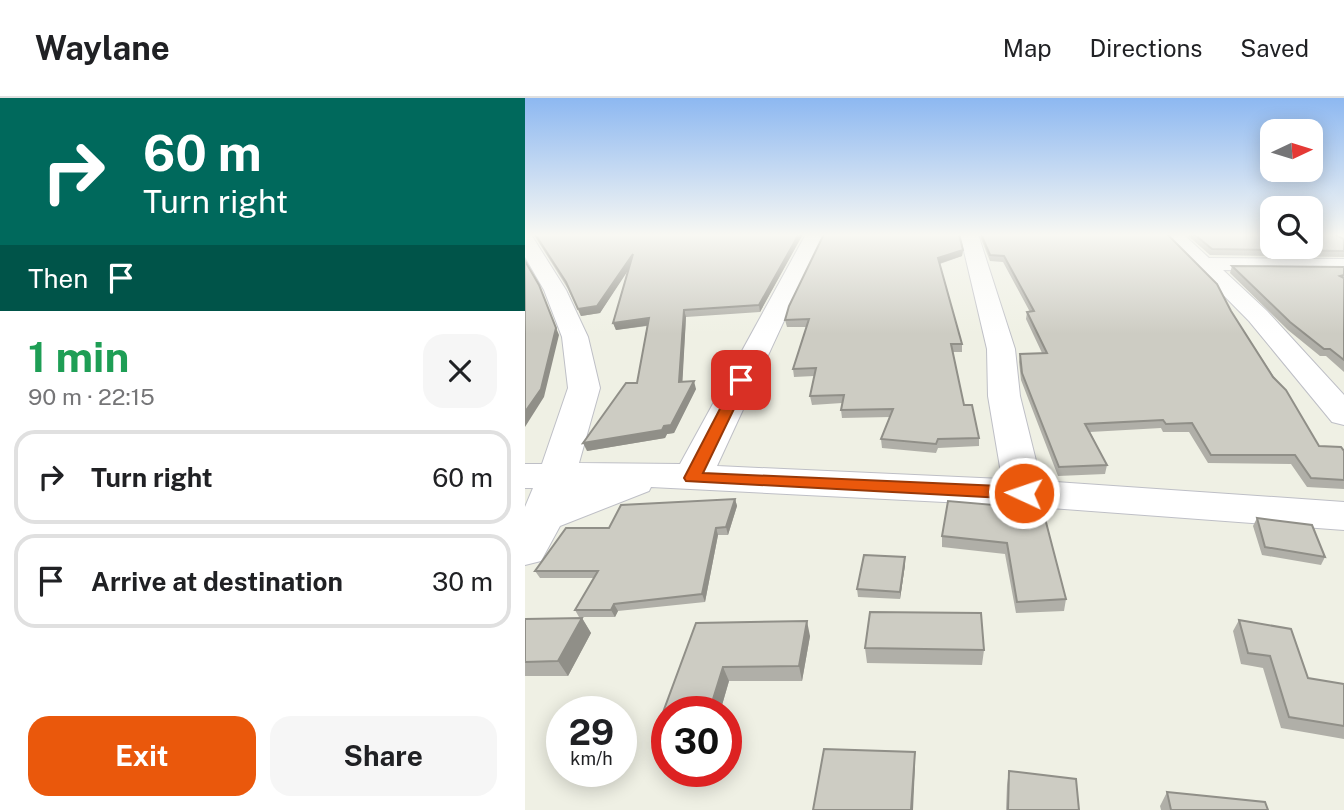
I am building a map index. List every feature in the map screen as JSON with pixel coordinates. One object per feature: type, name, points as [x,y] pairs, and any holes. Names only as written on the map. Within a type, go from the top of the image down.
[{"type":"street","points":[[531,531],[542,475],[584,388],[575,337],[545,292],[535,267]]},
{"type":"street","points":[[692,478],[798,267]]},
{"type":"street","points":[[978,267],[1001,349],[1004,396],[1024,493]]},
{"type":"street","points":[[1209,267],[1258,316],[1344,415]]},
{"type":"street","points":[[542,475],[652,475],[1024,493],[1344,516]]},
{"type":"street","points":[[531,531],[652,475]]},
{"type":"building","points":[[525,267],[529,267],[539,285],[556,328],[541,389],[525,412]]},
{"type":"building","points":[[556,267],[624,267],[597,306],[578,309]]},
{"type":"building","points":[[629,267],[780,267],[759,305],[684,310],[679,382],[694,381],[671,425],[664,426],[662,430],[583,443],[626,383],[637,383],[649,318],[613,323]]},
{"type":"building","points":[[808,267],[941,267],[962,344],[951,344],[964,405],[972,405],[979,438],[938,439],[936,444],[881,439],[893,409],[841,410],[844,395],[810,396],[816,368],[793,369],[809,319],[785,320]]},
{"type":"building","points":[[1010,267],[1200,267],[1217,284],[1231,311],[1273,377],[1286,390],[1319,446],[1341,447],[1344,451],[1344,480],[1311,478],[1295,455],[1211,455],[1192,423],[1166,424],[1163,420],[1085,424],[1107,465],[1059,467],[1022,373],[1020,354],[1047,353],[1027,312],[1034,311]]},
{"type":"building","points":[[1233,267],[1344,267],[1344,275],[1340,276],[1344,278],[1344,360],[1330,349],[1324,349],[1290,322]]},
{"type":"building","points":[[735,499],[726,527],[716,528],[702,594],[614,604],[611,610],[575,610],[598,571],[535,571],[566,528],[609,528],[621,505]]},
{"type":"building","points":[[1005,499],[1041,503],[1066,599],[1017,602],[1007,543],[942,536],[948,501],[1005,506]]},
{"type":"building","points":[[1257,518],[1312,525],[1325,557],[1265,547]]},
{"type":"building","points":[[864,555],[905,557],[900,592],[857,589]]},
{"type":"building","points":[[870,612],[981,613],[984,650],[865,648]]},
{"type":"building","points":[[582,618],[558,661],[525,662],[525,619]]},
{"type":"building","points":[[1239,620],[1291,629],[1308,678],[1344,684],[1344,726],[1289,717],[1270,656],[1248,653]]},
{"type":"building","points":[[807,621],[799,666],[723,667],[714,696],[669,696],[696,623]]},
{"type":"building","points":[[824,749],[915,752],[911,810],[813,810]]},
{"type":"building","points":[[1009,771],[1076,779],[1079,810],[1008,810]]},
{"type":"building","points":[[1167,792],[1265,802],[1268,810],[1171,810]]},
{"type":"route","points":[[741,380],[692,478],[1024,493]]}]
